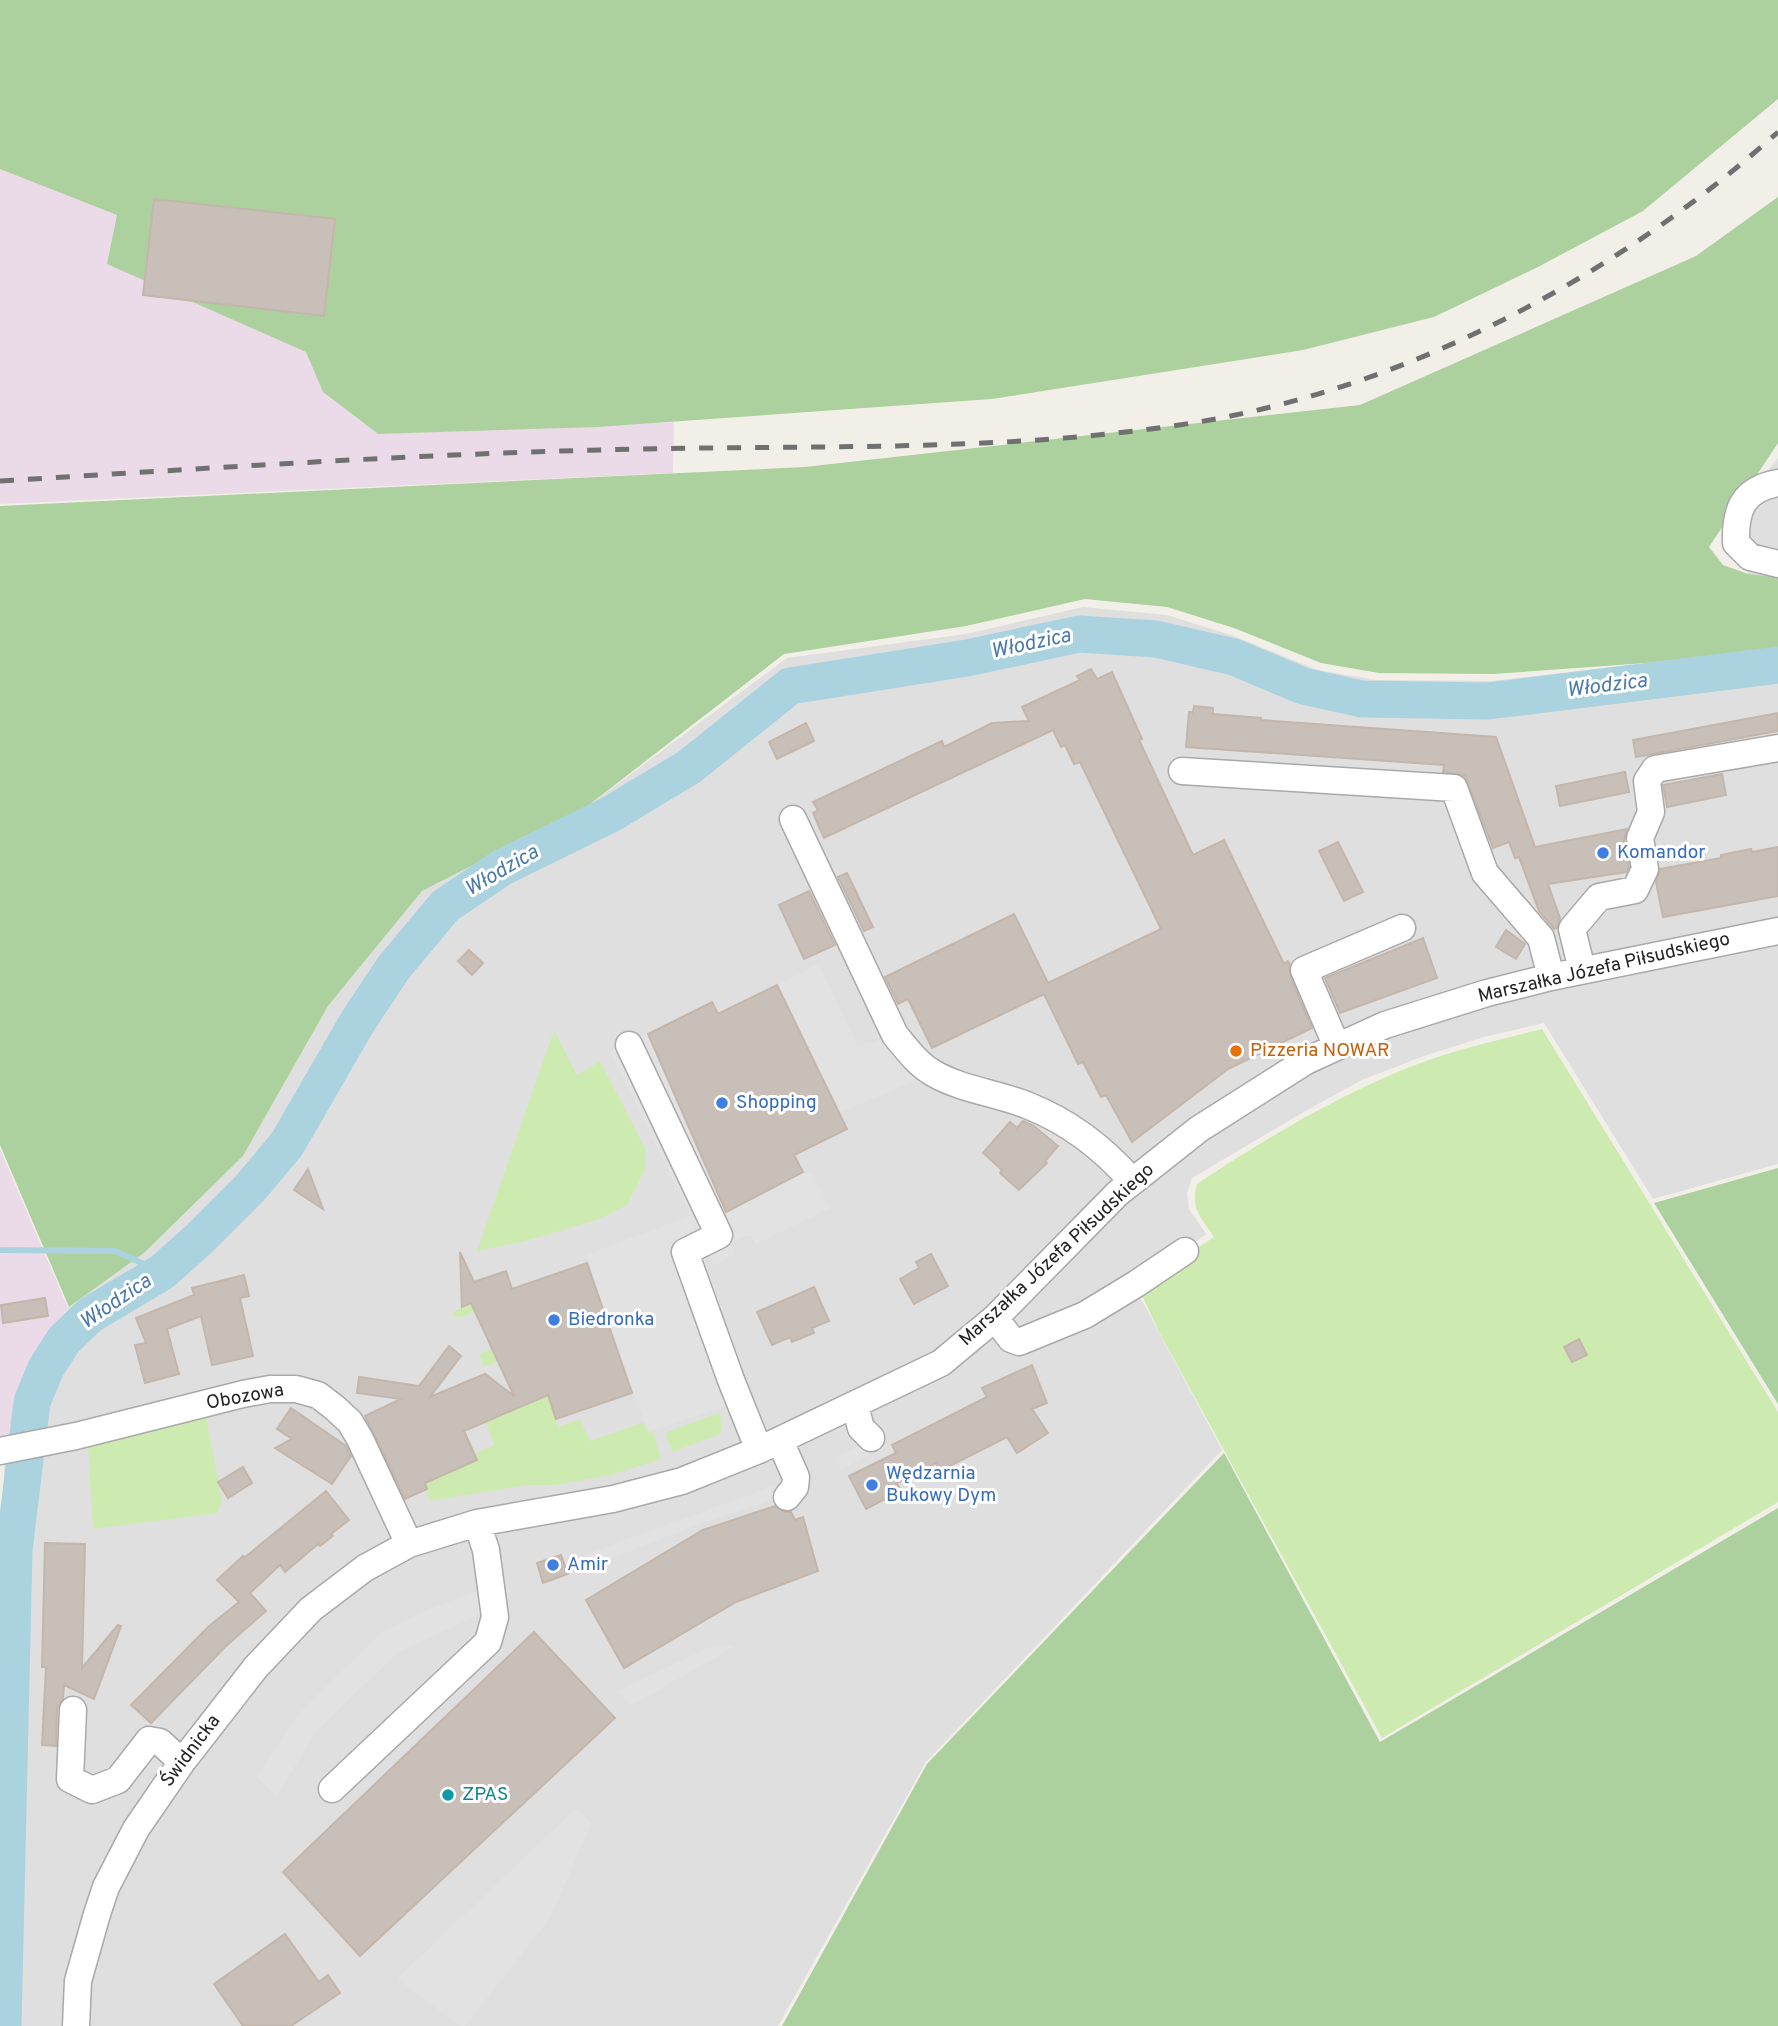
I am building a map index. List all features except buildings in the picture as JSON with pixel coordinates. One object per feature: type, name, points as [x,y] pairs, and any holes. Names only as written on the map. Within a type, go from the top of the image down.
[{"type":"street","points":[[1778,483],[1769,485],[1745,499],[1735,520],[1736,543],[1750,557],[1778,564]]},
{"type":"street","points":[[1582,970],[1572,929],[1599,897],[1635,890],[1645,869],[1640,838],[1651,813],[1647,781],[1655,769],[1778,748]]},
{"type":"street","points":[[1182,771],[1454,788],[1485,873],[1541,938],[1551,977]]},
{"type":"street","points":[[793,819],[895,1035],[913,1057],[933,1073],[976,1091],[1027,1105],[1052,1116],[1110,1155],[1132,1181]]},
{"type":"street","points":[[1337,1047],[1304,970],[1402,928]]},
{"type":"street","name":"Marszałka Józefa Piłsudskiego","points":[[409,1544],[477,1524],[613,1499],[682,1482],[769,1446],[941,1363],[995,1318],[1132,1181],[1199,1129],[1306,1061],[1385,1025],[1487,993],[1551,977],[1778,931]]},
{"type":"street","points":[[629,1045],[719,1236],[685,1252],[735,1392],[769,1446],[796,1477],[795,1487],[787,1497]]},
{"type":"street","points":[[995,1318],[1011,1339],[1019,1342],[1085,1315],[1185,1251]]},
{"type":"street","name":"Obozowa","points":[[3,1450],[76,1436],[243,1394],[270,1389],[296,1389],[318,1395],[350,1422],[409,1544]]},
{"type":"street","points":[[855,1406],[861,1427],[871,1438]]},
{"type":"street","points":[[332,1788],[488,1642],[495,1617],[486,1550],[477,1524]]},
{"type":"street","name":"Świdnicka","points":[[76,2026],[78,1981],[106,1887],[136,1829],[182,1762],[256,1667],[292,1627],[347,1579],[409,1544]]},
{"type":"street","points":[[73,1710],[70,1779],[92,1790],[118,1780],[149,1740],[160,1742],[182,1762]]},
{"type":"shaded area","points":[[0,134],[235,168],[324,393],[378,434],[674,422],[673,473],[0,504]]},
{"type":"shaded area","points":[[1778,458],[1778,577],[1748,574],[1736,543],[1745,499]]},
{"type":"shaded area","points":[[1083,607],[1167,615],[1234,636],[1318,670],[1376,680],[1492,681],[1778,648],[1778,1164],[1653,1199],[1544,1023],[1484,1037],[1364,1079],[1192,1178],[1187,1193],[1189,1209],[1206,1234],[1133,1284],[1222,1450],[926,1762],[778,2026],[0,2026],[0,1574],[5,1450],[18,1396],[69,1307],[144,1253],[243,1156],[328,1006],[422,891],[585,808],[787,658],[966,634]]},
{"type":"shaded area","points":[[818,964],[858,1046],[895,1035],[933,1073],[839,1113],[777,985]]},
{"type":"shaded area","points":[[648,1034],[726,1212],[803,1172],[813,1174],[830,1208],[756,1244],[752,1237],[747,1235],[731,1244],[734,1255],[714,1265],[690,1217],[752,1397],[648,1433],[586,1255],[690,1216],[610,1052]]},
{"type":"shaded area","points":[[0,1149],[68,1308],[18,1396],[5,1450],[0,1451]]},
{"type":"shaded area","points":[[864,1443],[870,1454],[841,1470],[835,1458]]},
{"type":"shaded area","points":[[777,1485],[781,1497],[694,1526],[589,1567],[584,1555]]},
{"type":"shaded area","points":[[479,1590],[483,1613],[398,1652],[318,1730],[276,1795],[256,1777],[297,1715],[382,1632],[427,1610]]},
{"type":"shaded area","points":[[714,1645],[735,1646],[631,1706],[618,1691]]},
{"type":"shaded area","points":[[575,1809],[592,1822],[550,1918],[465,2026],[461,2026],[397,1979]]},
{"type":"green space","points":[[0,0],[1778,0],[1778,99],[1643,211],[1538,267],[1434,317],[1303,350],[992,399],[597,427],[378,434],[323,392],[306,352],[107,264],[117,215],[0,169]]},
{"type":"green space","points":[[1778,197],[1778,443],[1709,547],[1723,565],[1748,574],[1778,577],[1778,648],[1646,663],[1493,674],[1379,673],[1321,663],[1234,628],[1167,607],[1085,599],[966,626],[784,654],[585,808],[422,891],[328,1006],[243,1156],[144,1253],[69,1307],[0,1145],[0,506],[804,467],[1360,405],[1696,256]]},
{"type":"green space","points":[[1542,1029],[1778,1412],[1778,1502],[1382,1738],[1159,1332],[1138,1287],[1214,1237],[1198,1212],[1195,1192],[1197,1184],[1224,1166],[1307,1117],[1393,1074],[1452,1052]]},
{"type":"green space","points":[[554,1030],[577,1075],[600,1061],[645,1148],[645,1169],[627,1205],[597,1220],[526,1241],[477,1251]]},
{"type":"green space","points":[[1778,1168],[1778,1404],[1654,1203]]},
{"type":"green space","points":[[487,1278],[533,1352],[558,1427],[580,1419],[590,1441],[644,1422],[648,1432],[653,1431],[661,1459],[611,1475],[556,1485],[527,1485],[430,1501],[425,1483],[476,1460],[474,1454],[494,1445],[486,1422],[525,1405],[505,1359],[484,1367],[479,1354],[502,1345],[486,1308],[461,1317],[452,1316],[455,1311],[481,1298],[473,1279]]},
{"type":"green space","points":[[719,1413],[722,1421],[720,1434],[673,1452],[665,1434]]},
{"type":"green space","points":[[206,1416],[222,1501],[217,1513],[93,1529],[88,1446]]},
{"type":"green space","points":[[1224,1453],[1380,1742],[1778,1508],[1778,2026],[782,2026],[927,1764]]},
{"type":"waterway","name":"Włodzica","points":[[3,2026],[14,1550],[32,1402],[46,1368],[64,1340],[90,1315],[162,1272],[251,1187],[287,1144],[358,1021],[394,967],[445,906],[501,868],[611,814],[689,767],[790,686],[967,658],[1079,634],[1156,639],[1234,657],[1303,686],[1362,699],[1488,701],[1778,665]]},
{"type":"waterway","points":[[0,1250],[115,1251],[162,1272]]},
{"type":"railway","points":[[0,481],[482,454],[987,443],[1055,439],[1192,423],[1272,407],[1351,383],[1429,354],[1505,319],[1579,278],[1649,233],[1716,184],[1778,132]]},
{"type":"place","name":"Komandor","points":[[1603,853]]},
{"type":"place","name":"Pizzeria NOWAR","points":[[1236,1051]]},
{"type":"place","name":"Shopping","points":[[722,1103]]},
{"type":"place","name":"Biedronka","points":[[554,1320]]},
{"type":"place","name":"Wędzarnia Bukowy Dym","points":[[872,1485]]},
{"type":"place","name":"Amir","points":[[553,1565]]},
{"type":"place","name":"ZPAS","points":[[448,1795]]}]
